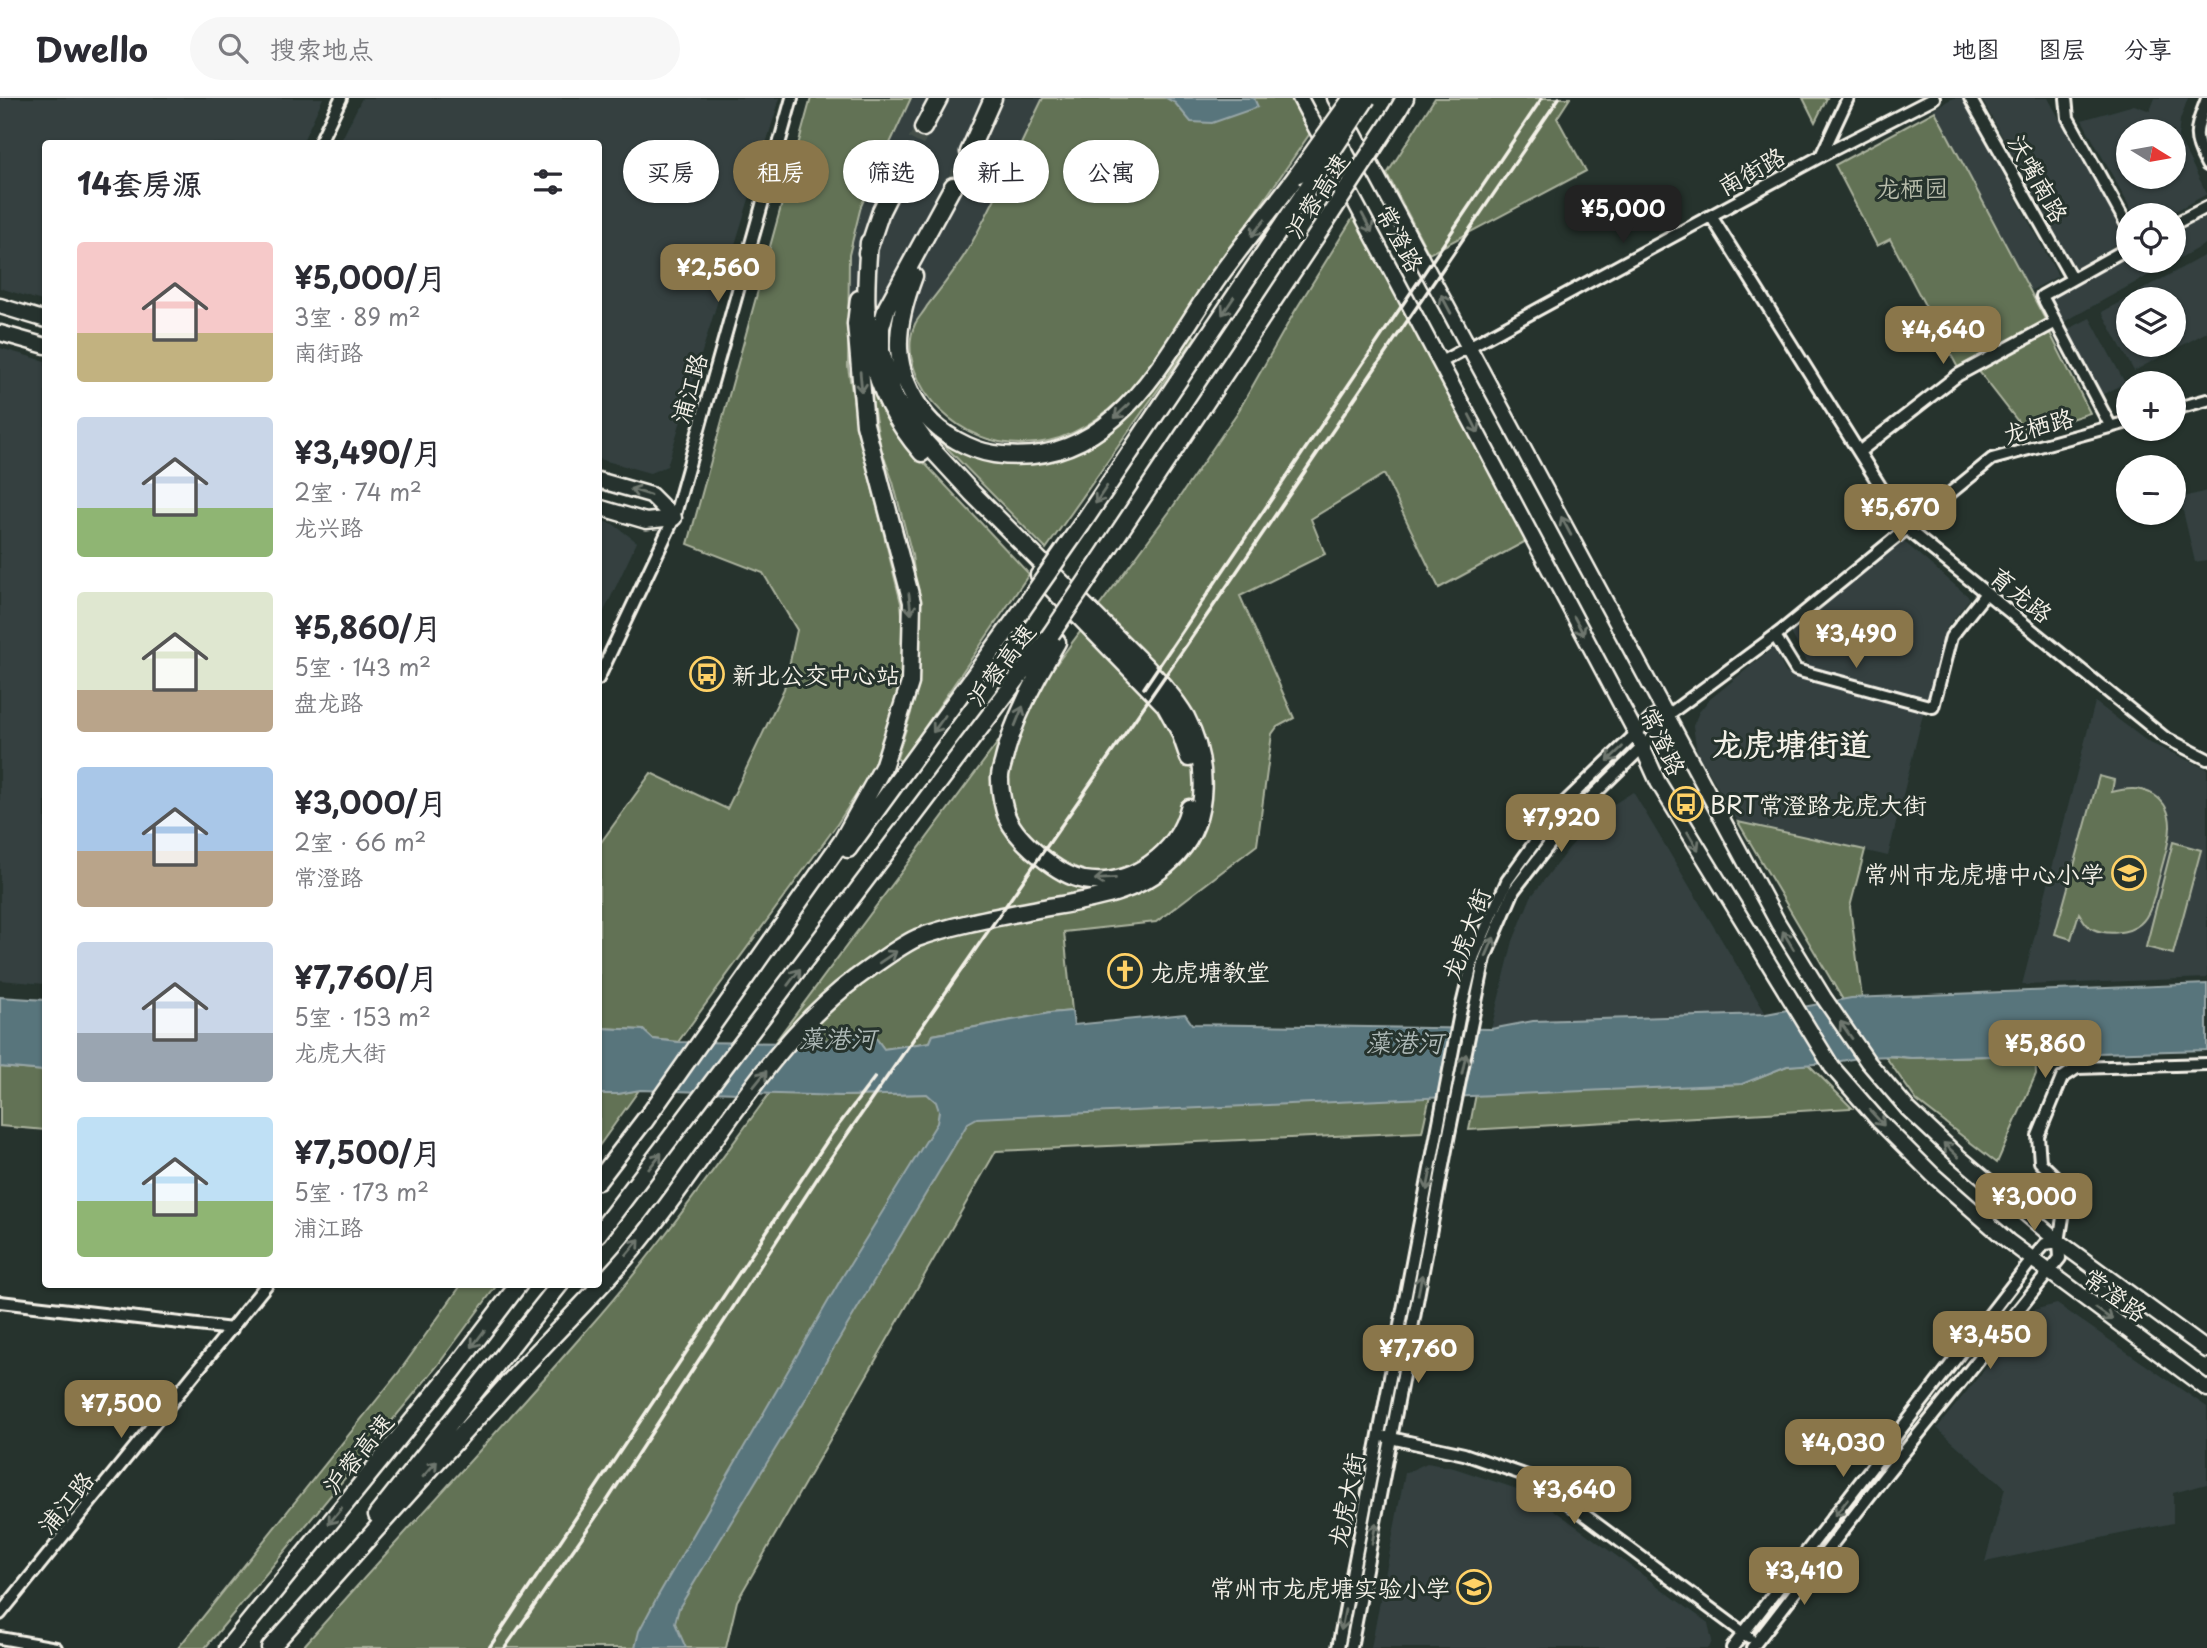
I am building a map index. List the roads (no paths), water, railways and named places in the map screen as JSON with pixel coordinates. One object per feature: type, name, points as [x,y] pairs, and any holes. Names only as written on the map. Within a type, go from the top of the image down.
[{"type":"highway","points":[[923,128],[939,98]]},
{"type":"highway","points":[[974,140],[993,98]]},
{"type":"highway","points":[[934,222],[902,307],[898,337],[904,379],[918,406],[930,421],[964,443],[983,452],[1007,456],[1048,454],[1088,439],[1124,411],[1172,349],[1216,282],[1352,98]]},
{"type":"highway","name":"沪蓉高速","points":[[719,1018],[1022,610],[1367,98]]},
{"type":"highway","name":"沪蓉高速","points":[[602,1229],[1054,638],[1112,553],[1401,105]]},
{"type":"highway","points":[[602,1281],[681,1188],[723,1126],[798,1032],[854,980],[914,939],[982,919],[1102,897],[1144,882],[1178,854],[1191,835],[1202,801],[1199,754],[1186,718],[1171,695],[972,493],[926,443],[894,397],[881,351],[881,327],[887,307],[953,186]]},
{"type":"highway","points":[[602,1176],[719,1018],[842,841],[883,767],[911,683],[912,602],[865,424],[856,324],[860,279],[885,203]]},
{"type":"highway","points":[[870,242],[866,282],[871,351],[877,380],[899,425],[966,500],[1165,705],[1180,732],[1188,753],[1192,776],[1192,798],[1185,823],[1175,841],[1158,858],[1141,870],[1119,878],[1085,880],[1062,872],[1033,851],[1007,818],[999,779],[1007,745],[1054,638]]},
{"type":"highway","name":"沪蓉高速","points":[[228,1648],[453,1371],[516,1288]]},
{"type":"highway","points":[[270,1648],[557,1288]]},
{"type":"highway","points":[[270,1648],[596,1288]]},
{"type":"main road","name":"常澄路","points":[[1300,98],[1636,733],[1658,782],[1832,1067],[1879,1121],[1933,1175],[2032,1260],[2207,1388]]},
{"type":"main road","name":"常澄路","points":[[1335,98],[1778,923],[1824,998],[1868,1062],[1908,1109],[1958,1156],[2059,1242],[2207,1350]]},
{"type":"main road","points":[[0,306],[42,319]]},
{"type":"main road","points":[[0,333],[42,345]]},
{"type":"main road","points":[[602,481],[651,495],[674,518]]},
{"type":"main road","points":[[602,508],[646,521],[674,518]]},
{"type":"street","points":[[321,140],[341,98]]},
{"type":"street","name":"浦江路","points":[[602,671],[674,518],[792,98]]},
{"type":"street","points":[[1821,156],[1848,98]]},
{"type":"street","name":"南街路","points":[[1441,362],[1821,156],[1934,98]]},
{"type":"street","name":"沃嘴南路","points":[[1970,98],[2072,279]]},
{"type":"street","points":[[2066,98],[2068,118],[2116,205]]},
{"type":"street","points":[[2207,99],[2196,127],[2197,145],[2207,165]]},
{"type":"street","points":[[2186,218],[2207,207]]},
{"type":"street","name":"育龙路","points":[[1711,216],[1907,529],[2164,737],[2207,759]]},
{"type":"street","points":[[2111,426],[2042,296],[2116,255]]},
{"type":"street","points":[[1858,452],[1958,374],[2056,322]]},
{"type":"street","points":[[2186,406],[2207,400]]},
{"type":"street","name":"龙栖路","points":[[1668,715],[1775,636],[1992,459],[2116,425]]},
{"type":"street","points":[[1775,636],[1796,670],[1934,707],[1951,637],[1986,593]]},
{"type":"street","name":"龙虎大街","points":[[1338,1648],[1460,1013],[1474,956],[1507,881],[1560,807],[1653,717],[1668,715]]},
{"type":"street","name":"龙虎大街","points":[[1351,1648],[1485,958],[1514,890],[1569,819],[1660,730],[1668,715]]},
{"type":"street","points":[[1380,1435],[1464,1454],[1536,1479],[1745,1633],[1754,1646],[1884,1477],[2060,1258],[2059,1242],[2066,1199],[2064,1186],[2040,1162],[2038,1136],[2063,1078],[2077,1068],[2207,1064]]},
{"type":"street","points":[[1732,1648],[2032,1260],[2045,1244],[2059,1242]]},
{"type":"street","name":"浦江路","points":[[0,1614],[264,1288]]},
{"type":"street","points":[[0,1302],[232,1329]]},
{"type":"street","points":[[0,1639],[56,1648]]},
{"type":"water","points":[[1166,98],[1254,98],[1258,107],[1212,123],[1191,122],[1175,103]]},
{"type":"water","name":"藻港河","points":[[2207,984],[2207,1050],[1864,1057],[1787,1066],[1742,1084],[977,1118],[968,1123],[679,1608],[675,1623],[686,1648],[635,1648],[639,1631],[655,1601],[841,1279],[937,1123],[939,1111],[936,1102],[927,1094],[843,1096],[640,1090],[602,1094],[602,1028],[643,1030],[653,1039],[678,1042],[805,1043],[873,1034],[884,1049],[930,1042],[933,1035],[1072,1011],[1074,1025],[1185,1014],[1192,1024],[1491,1029],[1533,1021],[1766,1014],[1851,998]]},
{"type":"water","points":[[0,997],[42,1000],[42,1071],[0,1067]]},
{"type":"tunnel","points":[[917,140],[923,128]]},
{"type":"railway","points":[[1144,688],[1542,98]]},
{"type":"railway","points":[[505,1648],[605,1504],[824,1168],[1210,611],[1559,98]]},
{"type":"railway","points":[[489,1648],[831,1135],[875,1077]]},
{"type":"place","name":"新北公交中心站","points":[[707,674]]},
{"type":"place","name":"BRT常澄路龙虎大街","points":[[1686,804]]},
{"type":"place","name":"常州市龙虎塘中心小学","points":[[2129,873]]},
{"type":"place","name":"龙虎塘教堂","points":[[1125,971]]},
{"type":"place","name":"常州市龙虎塘实验小学","points":[[1474,1587]]},
{"type":"district","name":"龙虎塘街道","points":[[1791,743]]},
{"type":"park label","name":"龙栖园","points":[[1912,187]]}]
